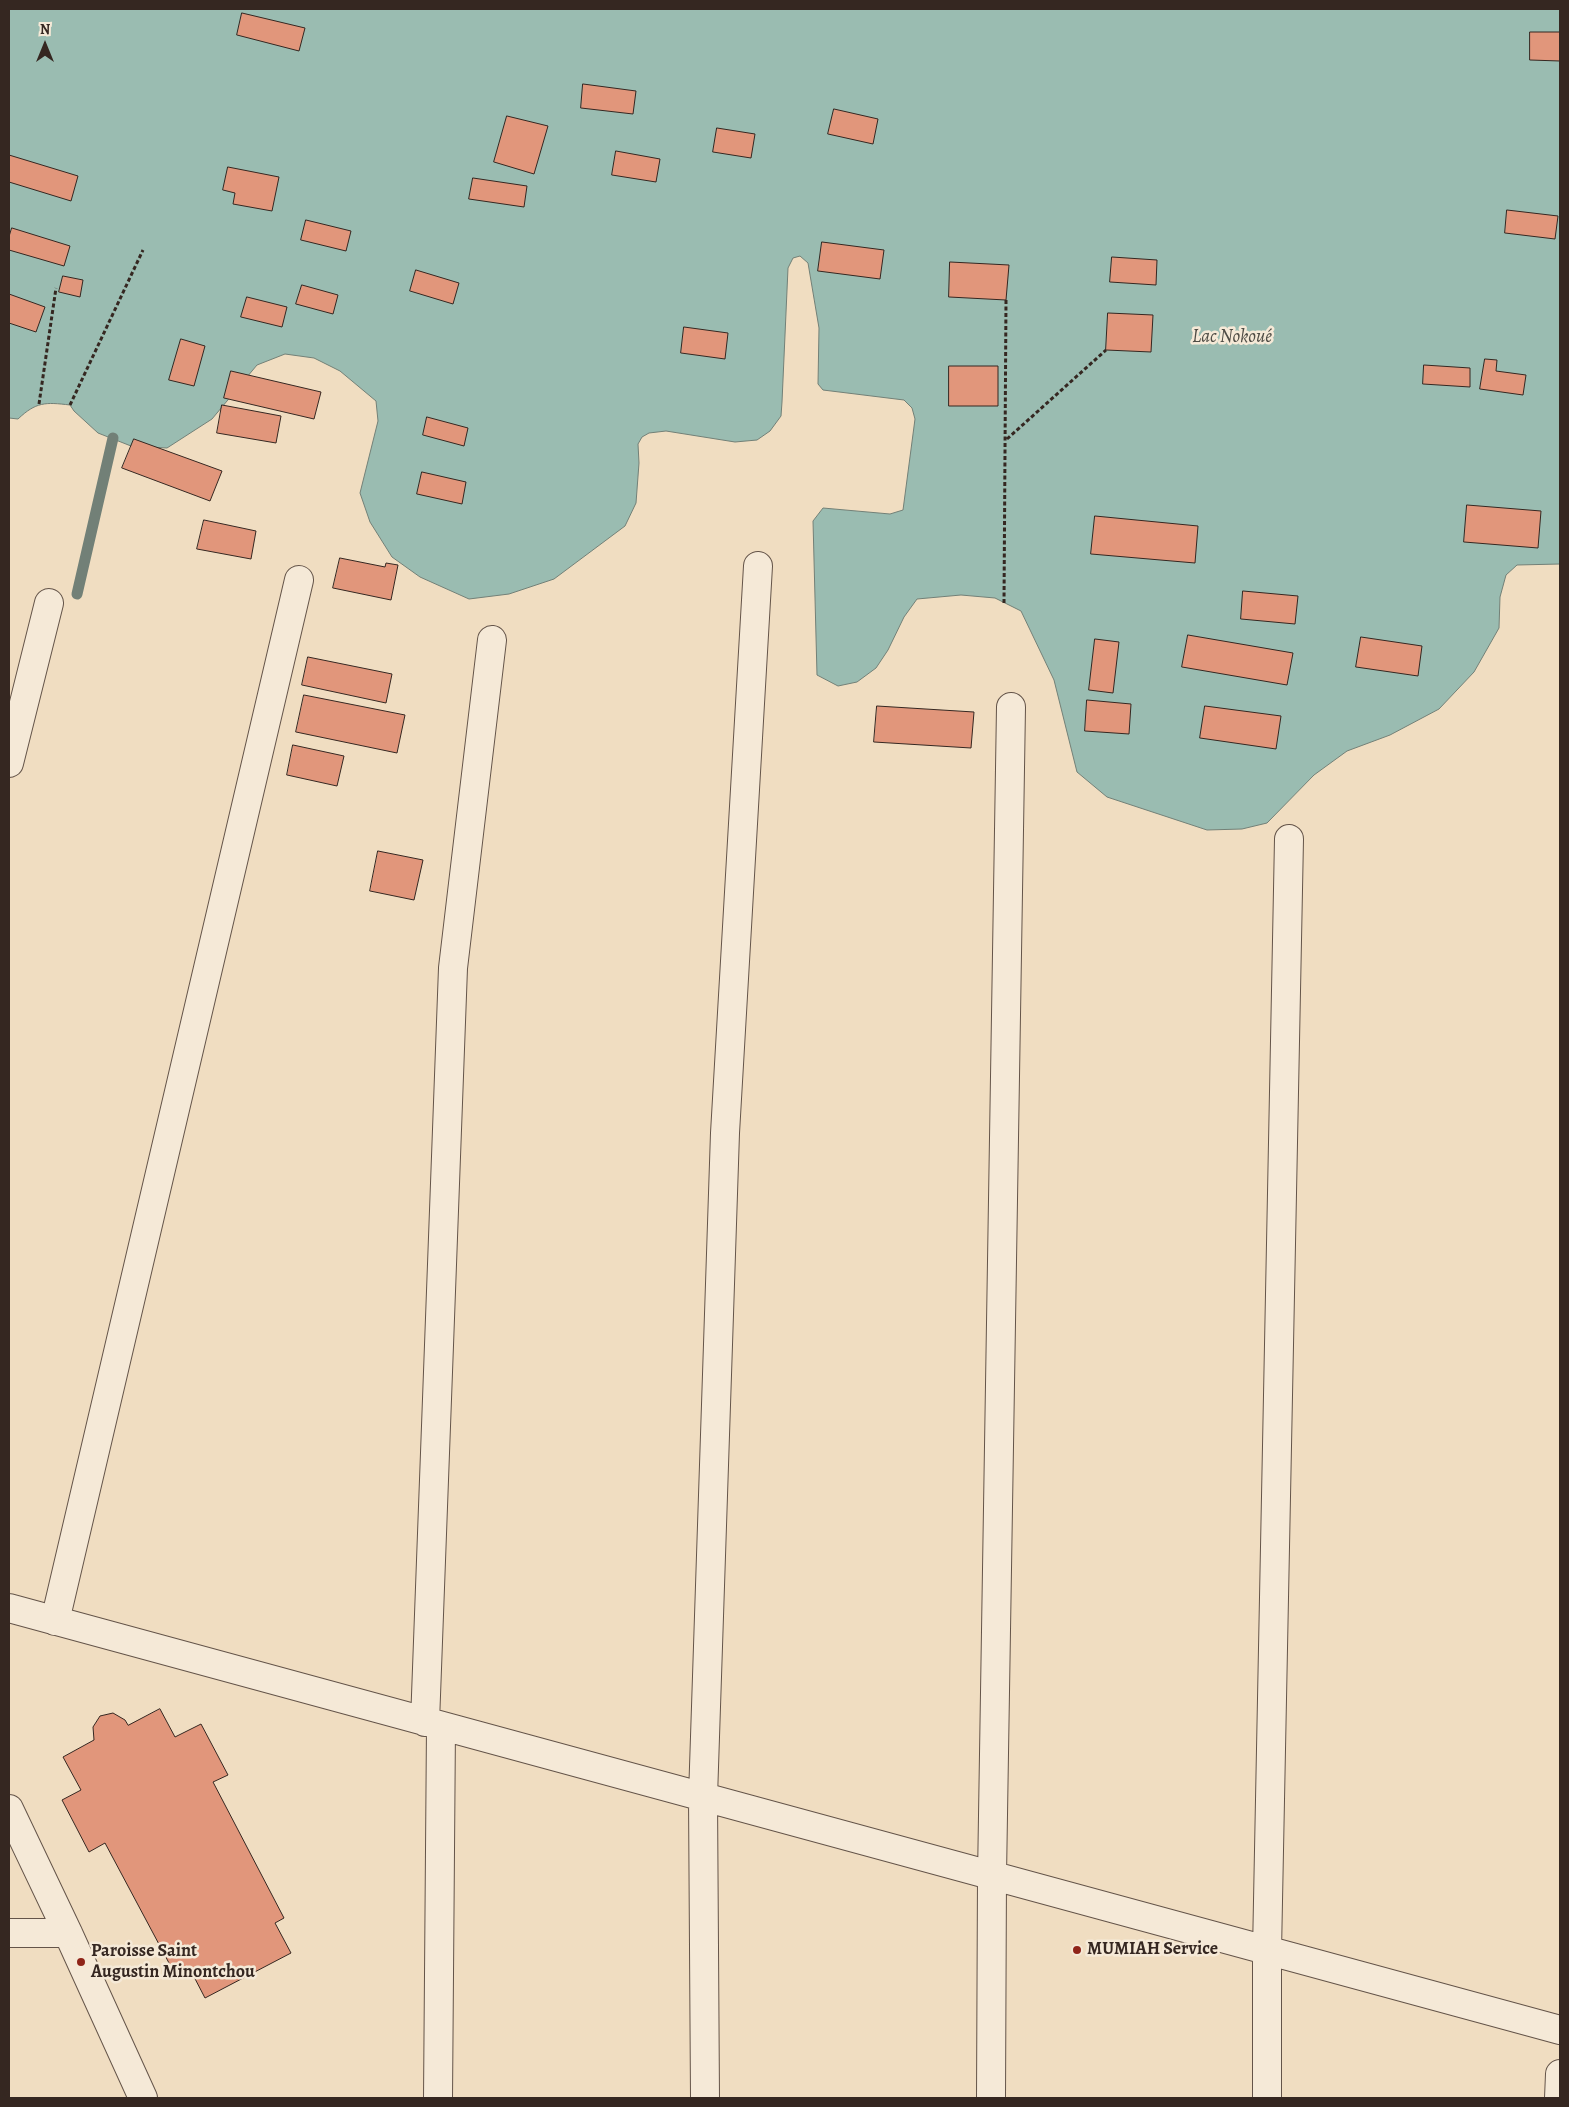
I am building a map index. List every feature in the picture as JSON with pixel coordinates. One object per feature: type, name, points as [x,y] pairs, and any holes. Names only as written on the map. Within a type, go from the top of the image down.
[{"type":"street","points":[[705,2098],[703,1797],[725,1133],[758,566]]},
{"type":"street","points":[[55,1621],[299,580]]},
{"type":"street","points":[[9,763],[49,603]]},
{"type":"street","points":[[438,2098],[433,1724],[453,968],[492,640]]},
{"type":"street","points":[[991,2098],[992,1876],[1010,707]]},
{"type":"street","points":[[1268,2098],[1268,1951],[1288,839]]},
{"type":"street","points":[[9,1608],[1560,2030]]},
{"type":"street","points":[[9,1809],[68,1933],[142,2098]]},
{"type":"street","points":[[9,1933],[68,1933]]},
{"type":"street","points":[[1559,2098],[1560,2074]]},
{"type":"path","points":[[70,405],[143,250]]},
{"type":"path","points":[[39,404],[56,288]]},
{"type":"path","points":[[1004,603],[1007,440],[1006,300]]},
{"type":"path","points":[[1007,440],[1106,350]]},
{"type":"water","name":"Lac Nokoué","points":[[9,9],[1560,9],[1560,564],[1517,565],[1506,575],[1500,597],[1499,628],[1474,672],[1439,709],[1390,735],[1347,751],[1314,775],[1267,823],[1242,829],[1207,830],[1107,797],[1077,772],[1054,680],[1021,611],[995,598],[961,595],[917,599],[904,617],[888,650],[876,668],[857,682],[838,686],[817,675],[813,521],[823,508],[890,514],[903,510],[915,419],[912,408],[904,400],[823,390],[818,384],[819,328],[808,263],[800,256],[793,258],[788,268],[781,416],[770,431],[757,440],[735,442],[666,431],[649,433],[642,437],[638,444],[639,463],[636,503],[625,526],[554,579],[509,594],[469,599],[420,577],[392,557],[370,522],[360,493],[378,421],[376,401],[340,371],[314,358],[285,354],[257,365],[212,419],[167,448],[131,446],[98,433],[70,405],[41,404],[30,409],[18,419],[9,418]]},
{"type":"building","points":[[242,13],[305,28],[299,51],[237,35]]},
{"type":"building","points":[[1530,32],[1560,32],[1560,61],[1530,60]]},
{"type":"building","points":[[583,84],[636,91],[633,114],[581,108]]},
{"type":"building","points":[[834,109],[878,119],[873,144],[828,134]]},
{"type":"building","points":[[507,116],[548,126],[534,174],[494,162]]},
{"type":"building","points":[[717,128],[755,134],[751,158],[713,152]]},
{"type":"building","points":[[616,151],[660,159],[656,182],[612,175]]},
{"type":"building","points":[[9,155],[78,176],[71,201],[9,182]]},
{"type":"building","points":[[228,167],[279,177],[272,211],[233,204],[235,193],[223,190]]},
{"type":"building","points":[[473,178],[527,186],[524,207],[469,199]]},
{"type":"building","points":[[1507,210],[1558,216],[1555,239],[1505,233]]},
{"type":"building","points":[[306,220],[351,231],[346,251],[301,240]]},
{"type":"building","points":[[12,228],[70,246],[64,266],[9,250],[9,237]]},
{"type":"building","points":[[822,242],[884,250],[880,279],[818,271]]},
{"type":"building","points":[[1112,257],[1157,260],[1156,285],[1110,282]]},
{"type":"building","points":[[950,262],[1009,265],[1006,300],[949,297]]},
{"type":"building","points":[[416,270],[459,283],[453,304],[410,291]]},
{"type":"building","points":[[63,276],[83,280],[80,297],[59,292]]},
{"type":"building","points":[[302,285],[338,295],[333,314],[296,304]]},
{"type":"building","points":[[9,294],[45,307],[36,332],[9,323]]},
{"type":"building","points":[[247,297],[287,307],[282,327],[241,317]]},
{"type":"building","points":[[1108,313],[1153,315],[1151,352],[1106,350]]},
{"type":"building","points":[[684,327],[728,333],[725,359],[681,353]]},
{"type":"building","points":[[181,339],[205,346],[194,386],[169,380]]},
{"type":"building","points":[[1485,359],[1497,360],[1496,371],[1526,375],[1523,395],[1480,389]]},
{"type":"building","points":[[1424,365],[1470,368],[1470,387],[1423,384]]},
{"type":"building","points":[[949,366],[998,366],[998,406],[949,406]]},
{"type":"building","points":[[231,371],[321,392],[314,419],[224,398]]},
{"type":"building","points":[[222,405],[281,416],[276,443],[217,433]]},
{"type":"building","points":[[427,417],[468,428],[464,446],[423,435]]},
{"type":"building","points":[[134,439],[222,471],[210,501],[122,468]]},
{"type":"building","points":[[422,472],[466,482],[462,504],[417,494]]},
{"type":"building","points":[[1467,505],[1541,511],[1538,548],[1464,542]]},
{"type":"building","points":[[1095,516],[1198,526],[1195,563],[1091,554]]},
{"type":"building","points":[[204,520],[256,531],[251,559],[197,549]]},
{"type":"building","points":[[340,558],[385,567],[386,563],[398,565],[391,600],[333,588]]},
{"type":"building","points":[[1243,591],[1298,596],[1295,624],[1241,619]]},
{"type":"building","points":[[1188,635],[1293,653],[1287,685],[1182,667]]},
{"type":"building","points":[[1361,637],[1422,646],[1418,676],[1356,667]]},
{"type":"building","points":[[1095,639],[1119,642],[1113,693],[1089,690]]},
{"type":"building","points":[[308,657],[392,674],[386,703],[302,685]]},
{"type":"building","points":[[304,695],[405,715],[397,753],[296,732]]},
{"type":"building","points":[[1087,700],[1131,704],[1129,734],[1085,731]]},
{"type":"building","points":[[877,706],[974,712],[971,748],[874,742]]},
{"type":"building","points":[[1205,706],[1281,716],[1276,749],[1200,738]]},
{"type":"building","points":[[293,745],[344,756],[337,786],[287,775]]},
{"type":"building","points":[[378,851],[423,860],[414,900],[370,891]]},
{"type":"building","points":[[160,1709],[175,1737],[201,1724],[228,1775],[213,1782],[284,1918],[275,1923],[291,1953],[205,1998],[191,1971],[177,1978],[105,1843],[89,1852],[62,1800],[81,1790],[63,1757],[94,1740],[93,1727],[100,1716],[113,1713],[125,1720],[128,1725]]},
{"type":"waterway","points":[[77,594],[113,438]]},
{"type":"place","name":"MUMIAH Service","points":[[1077,1950]]},
{"type":"place","name":"Paroisse Saint Augustin Minontchou","points":[[81,1962]]}]
